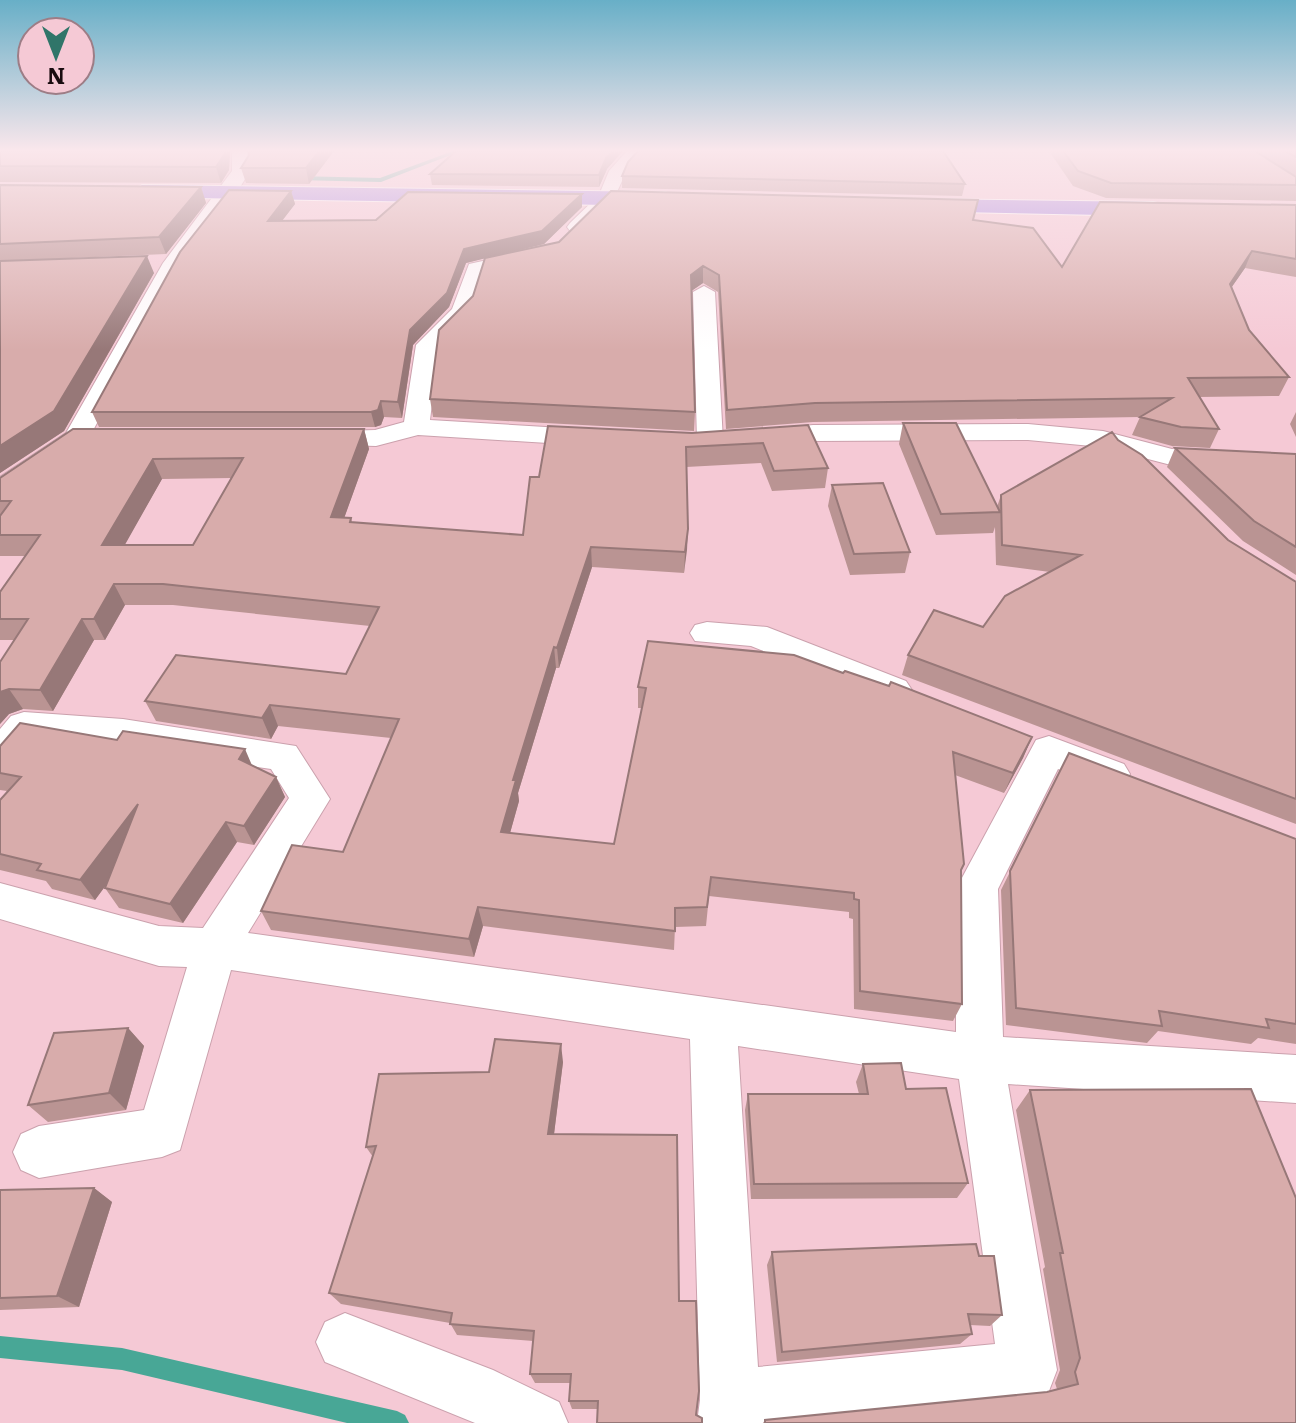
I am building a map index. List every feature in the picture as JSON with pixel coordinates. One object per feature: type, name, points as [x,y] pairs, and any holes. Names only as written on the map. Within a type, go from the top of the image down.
[{"type":"street","points":[[0,490],[76,438],[173,263],[209,217]]},
{"type":"street","points":[[417,427],[428,345],[462,311],[476,268],[557,247],[587,217]]},
{"type":"street","points":[[144,264],[173,263]]},
{"type":"street","points":[[704,292],[701,441],[813,433],[1028,432],[1103,439],[1171,457],[1296,463]]},
{"type":"street","points":[[297,438],[376,438],[417,427],[614,439]]},
{"type":"street","points":[[76,438],[108,438]]},
{"type":"street","points":[[1103,439],[1146,466],[1168,489]]},
{"type":"street","points":[[707,633],[755,635],[931,704]]},
{"type":"street","points":[[0,754],[24,726],[123,733],[283,756],[310,799],[215,948],[162,1132],[39,1152]]},
{"type":"street","points":[[713,1020],[728,1411],[1028,1370],[980,1059],[977,889],[1034,744],[1150,789]]},
{"type":"street","points":[[0,901],[159,946],[215,948],[980,1059],[1296,1079]]},
{"type":"street","points":[[345,1342],[493,1400],[538,1423]]},
{"type":"building","points":[[0,217],[175,217],[159,237],[0,244]]},
{"type":"building","points":[[207,217],[271,217],[268,221],[557,217],[542,231],[464,249],[447,293],[410,330],[398,402],[381,401],[378,410],[371,412],[92,412],[180,252]]},
{"type":"building","points":[[584,217],[974,217],[973,220],[1033,228],[1062,267],[1091,217],[1296,217],[1296,259],[1252,251],[1230,284],[1249,330],[1289,377],[1188,378],[1219,429],[1181,427],[1140,417],[1172,398],[815,403],[727,410],[719,275],[703,266],[691,275],[695,412],[430,399],[439,330],[473,296],[485,258],[559,242]]},
{"type":"building","points":[[147,256],[54,411],[0,446],[0,261]]},
{"type":"building","points":[[903,423],[956,423],[1000,512],[941,514]]},
{"type":"building","points":[[808,425],[828,468],[774,471],[763,443],[686,447],[688,529],[685,552],[591,547],[557,648],[554,647],[513,780],[516,780],[501,832],[614,844],[646,688],[638,687],[648,641],[794,655],[889,686],[891,682],[1032,737],[1013,773],[953,752],[964,864],[961,870],[962,1004],[860,991],[859,900],[854,899],[854,893],[711,877],[707,907],[675,908],[675,931],[478,907],[469,939],[261,911],[292,845],[343,852],[399,719],[270,705],[262,718],[145,701],[176,655],[346,674],[379,607],[163,584],[114,584],[94,619],[82,619],[40,690],[9,689],[0,692],[0,662],[28,619],[0,619],[0,592],[40,535],[0,535],[0,516],[11,501],[0,501],[0,478],[73,429],[364,429],[331,517],[351,518],[350,522],[523,535],[530,477],[539,477],[548,426],[692,433]],"holes":[[[243,458],[193,545],[102,545],[153,459]]]},
{"type":"building","points":[[1112,432],[1118,440],[1142,455],[1228,540],[1296,582],[1296,799],[908,655],[934,610],[983,627],[1005,596],[1081,555],[1002,545],[1001,495]]},
{"type":"building","points":[[1175,448],[1296,454],[1296,547],[1254,521]]},
{"type":"building","points":[[883,483],[910,552],[854,554],[832,485]]},
{"type":"building","points":[[20,723],[117,740],[123,731],[245,749],[239,759],[276,777],[244,826],[226,822],[170,904],[105,888],[138,804],[80,880],[37,870],[41,864],[0,854],[0,800],[21,777],[0,773],[0,746]]},
{"type":"building","points":[[1069,753],[1296,839],[1296,1024],[1266,1019],[1269,1028],[1159,1011],[1162,1026],[1016,1008],[1010,871]]},
{"type":"building","points":[[128,1028],[109,1093],[28,1105],[54,1033]]},
{"type":"building","points":[[495,1039],[561,1044],[548,1134],[677,1135],[679,1301],[696,1301],[699,1391],[696,1415],[702,1418],[702,1423],[597,1423],[598,1401],[569,1401],[571,1374],[530,1374],[534,1331],[450,1324],[452,1313],[329,1293],[376,1146],[366,1147],[379,1074],[489,1072]]},
{"type":"building","points":[[901,1063],[906,1089],[946,1088],[968,1183],[754,1184],[748,1094],[868,1094],[863,1064]]},
{"type":"building","points":[[1251,1089],[1296,1198],[1296,1423],[765,1423],[765,1420],[1047,1392],[1078,1384],[1075,1372],[1080,1358],[1060,1253],[1063,1253],[1030,1090]]},
{"type":"building","points":[[94,1188],[57,1296],[0,1298],[0,1190]]},
{"type":"building","points":[[976,1244],[979,1256],[994,1256],[1002,1315],[968,1314],[972,1334],[782,1352],[772,1252]]},
{"type":"waterway","points":[[0,1347],[122,1359],[397,1423]]}]
